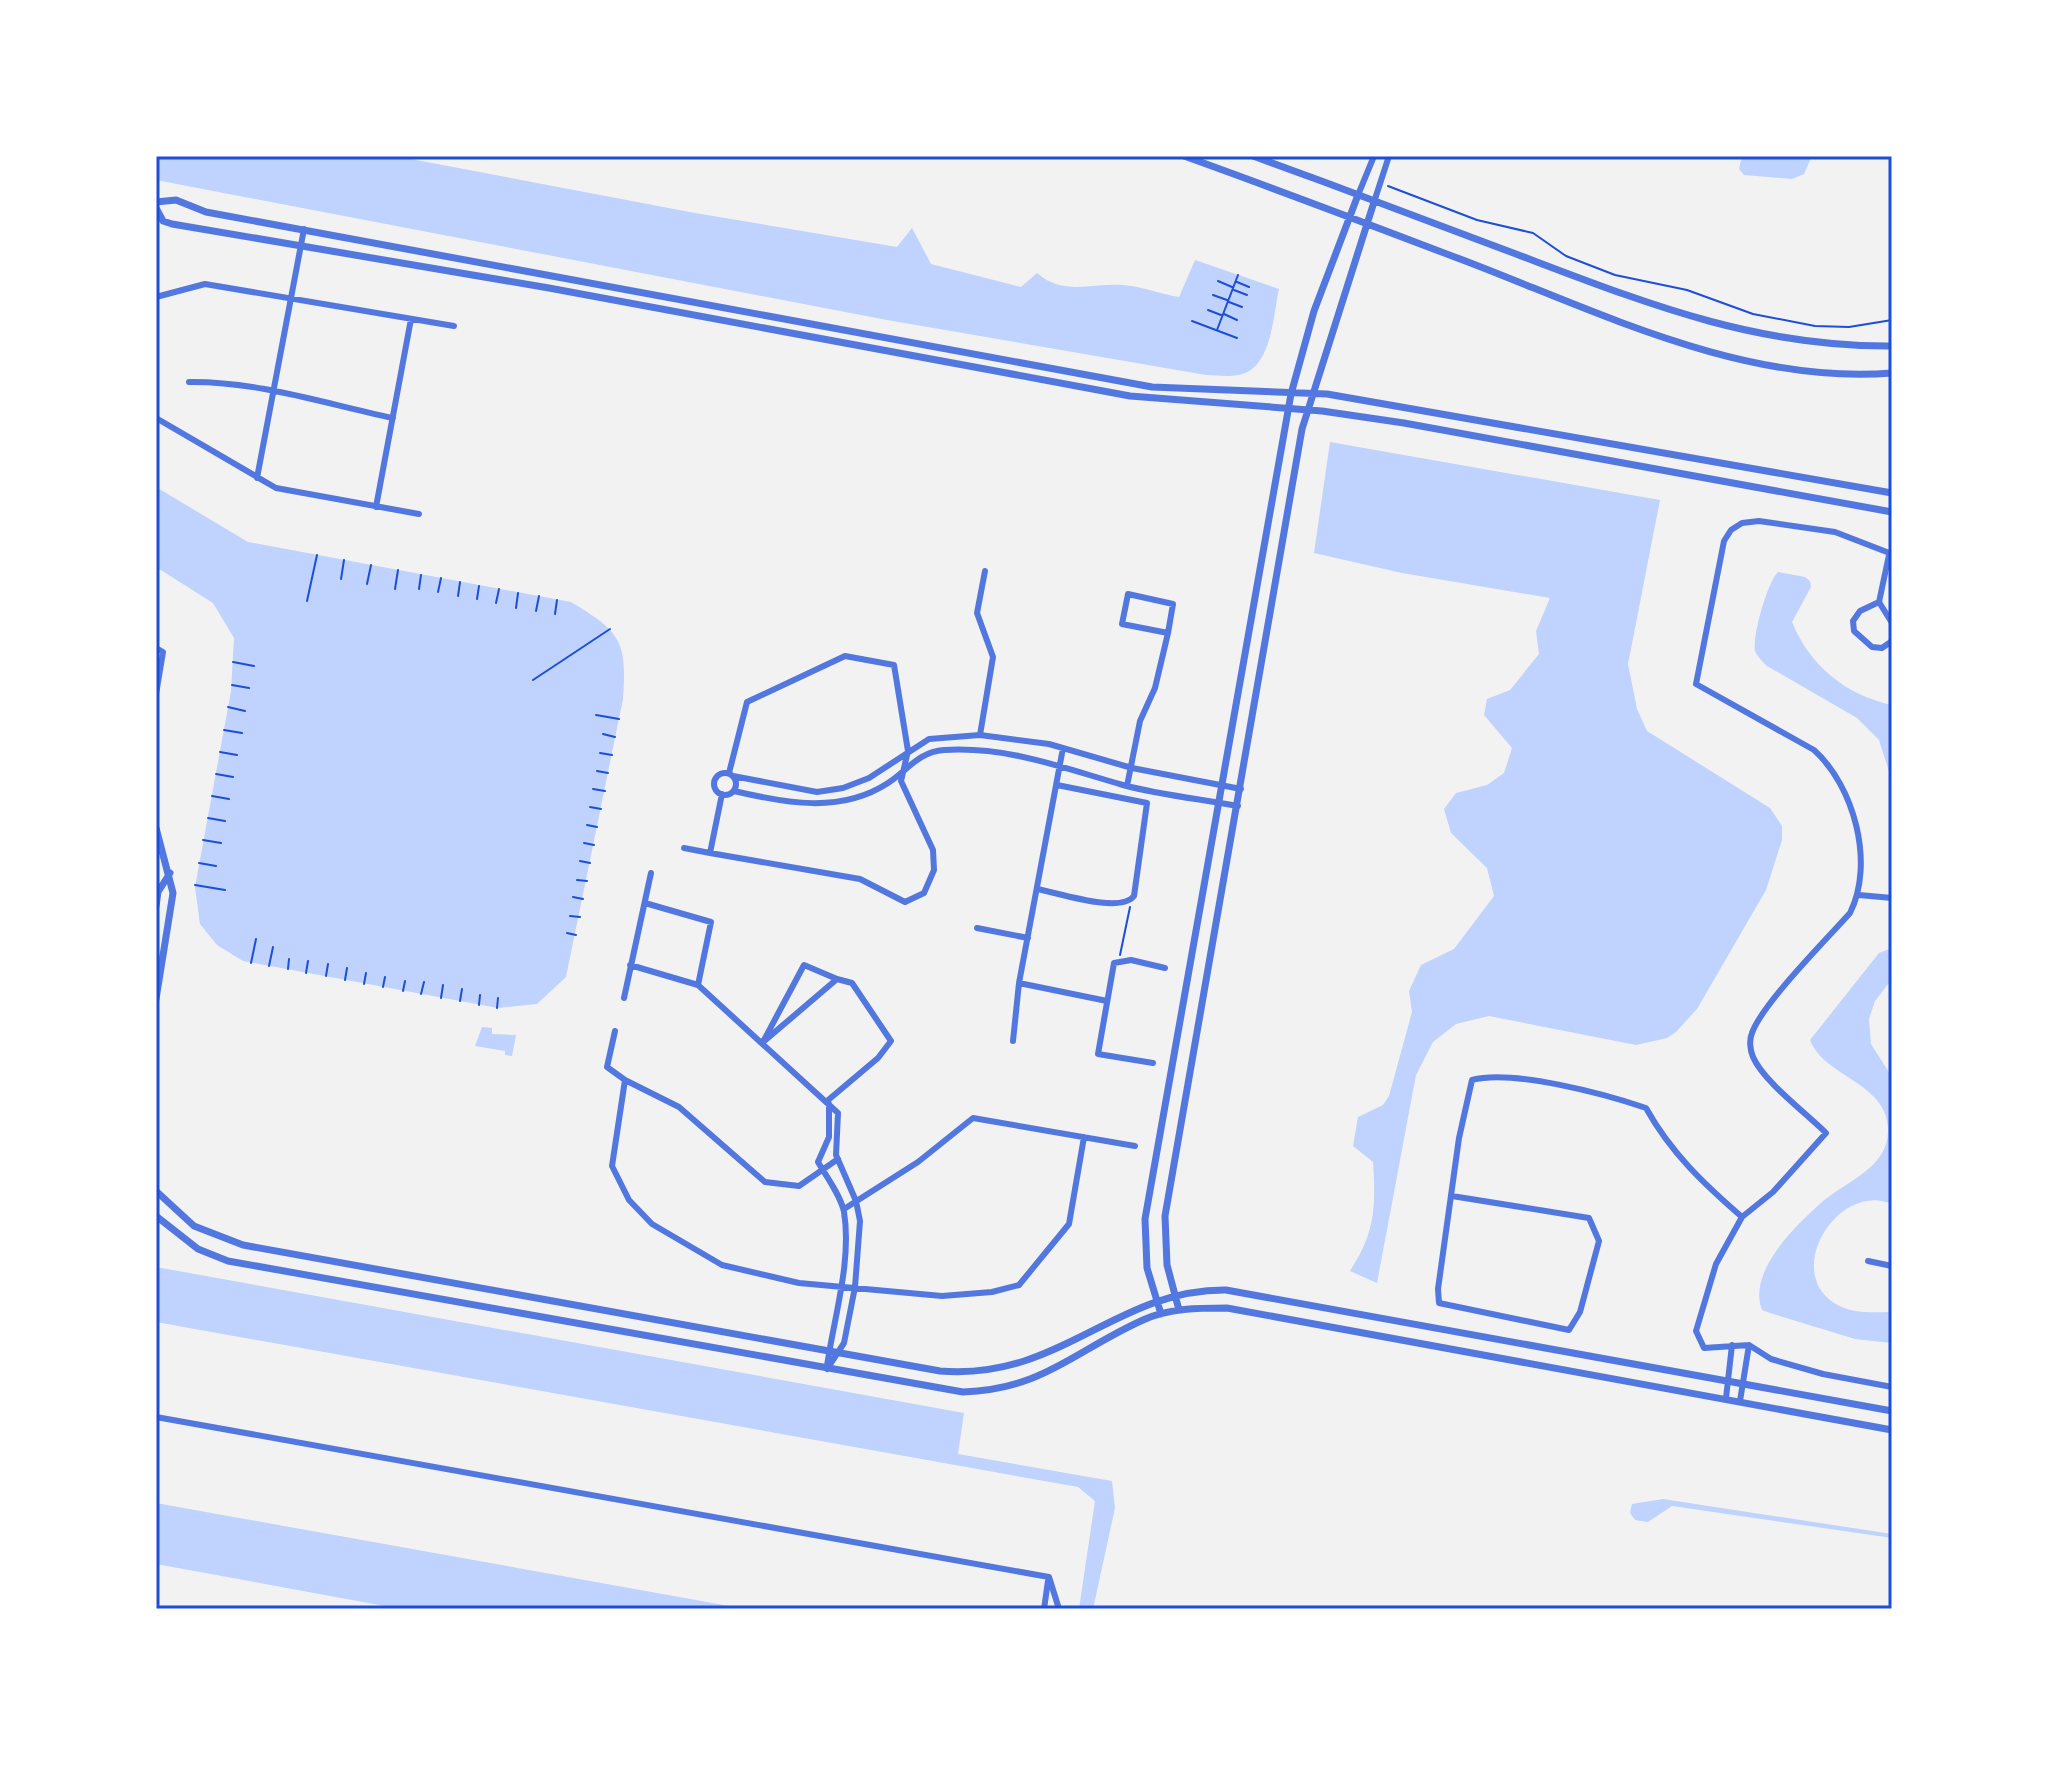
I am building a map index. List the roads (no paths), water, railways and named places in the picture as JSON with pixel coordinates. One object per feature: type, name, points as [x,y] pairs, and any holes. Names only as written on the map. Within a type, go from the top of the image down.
[{"type":"street","points":[[1184,156],[1713,353],[1807,370],[1892,373]]},
{"type":"street","points":[[1253,156],[1635,299],[1718,325],[1789,341],[1892,346]]},
{"type":"street","points":[[1161,1314],[1151,1301],[1145,1219],[1288,409],[1314,311],[1374,156]]},
{"type":"street","points":[[1179,1310],[1167,1265],[1165,1216],[1307,410],[1389,156]]},
{"type":"street","points":[[1892,493],[1327,394],[1152,387],[206,212],[176,200],[156,205],[163,221],[172,224],[1130,396],[1307,410],[1404,423],[1892,512]]},
{"type":"street","points":[[257,478],[304,229]]},
{"type":"street","points":[[156,297],[205,284],[454,326]]},
{"type":"street","points":[[376,507],[411,319]]},
{"type":"street","points":[[189,382],[224,381],[276,390],[298,399],[393,418]]},
{"type":"street","points":[[156,418],[276,488],[419,514]]},
{"type":"street","points":[[1892,623],[1879,602],[1890,554],[1865,541],[1835,532],[1759,521],[1742,523],[1731,530],[1724,541],[1696,684],[1802,743],[1829,764],[1841,780],[1857,832],[1859,895],[1850,913],[1752,1030],[1752,1056],[1762,1070],[1826,1133],[1773,1192],[1742,1217],[1716,1264],[1696,1331],[1704,1348],[1749,1345],[1771,1359],[1823,1374],[1892,1387]]},
{"type":"street","points":[[980,735],[993,657],[977,613],[985,571]]},
{"type":"street","points":[[1127,786],[1140,721],[1155,688],[1168,633],[1173,604],[1128,594],[1122,624],[1168,633]]},
{"type":"street","points":[[1879,602],[1860,611],[1853,621],[1854,631],[1872,647],[1882,648],[1892,641]]},
{"type":"street","points":[[156,694],[159,650]]},
{"type":"street","points":[[684,848],[860,879],[905,902],[924,893],[934,870],[933,850],[901,781],[908,751],[894,665],[845,656],[747,702],[731,774],[736,783],[734,791]]},
{"type":"street","points":[[1238,806],[1127,786],[1035,757],[954,750],[921,756],[888,783],[839,803],[804,804],[734,791],[722,794],[715,789],[715,780],[721,774],[731,774],[817,792],[843,788],[869,778],[929,739],[980,735],[1063,748],[1132,768],[1241,789]]},
{"type":"street","points":[[1013,1041],[1019,983],[1063,748]]},
{"type":"street","points":[[1037,889],[1115,905],[1129,902],[1134,896],[1149,811],[1147,803],[1057,785]]},
{"type":"street","points":[[710,853],[722,794]]},
{"type":"street","points":[[156,828],[173,893],[156,999]]},
{"type":"street","points":[[156,906],[158,892],[170,873]]},
{"type":"street","points":[[624,998],[651,873]]},
{"type":"street","points":[[1859,895],[1892,898]]},
{"type":"street","points":[[645,903],[711,922],[698,985]]},
{"type":"street","points":[[977,928],[1028,938]]},
{"type":"street","points":[[1153,1063],[1098,1054],[1114,963],[1119,960],[1165,968]]},
{"type":"street","points":[[630,965],[698,985],[838,1113],[837,1157],[856,1201],[860,1221],[855,1287],[841,1353],[827,1369]]},
{"type":"street","points":[[762,1043],[804,965],[852,983],[891,1041],[878,1058],[827,1101]]},
{"type":"street","points":[[762,1043],[837,979]]},
{"type":"street","points":[[1019,983],[1107,1001]]},
{"type":"street","points":[[615,1031],[607,1067],[625,1080],[679,1107],[765,1182],[799,1186],[837,1157]]},
{"type":"street","points":[[1452,1196],[1589,1218],[1599,1241],[1580,1312],[1569,1330],[1439,1303],[1452,1196],[1472,1080],[1493,1074],[1620,1099],[1646,1108],[1664,1140],[1698,1179],[1742,1217]]},
{"type":"street","points":[[625,1080],[612,1166],[629,1200],[652,1224],[722,1265],[799,1283],[942,1296],[992,1292],[1019,1285],[1069,1224],[1084,1137]]},
{"type":"street","points":[[827,1101],[832,1113],[829,1137],[818,1162],[844,1209],[844,1257],[827,1369]]},
{"type":"street","points":[[844,1209],[918,1162],[973,1118],[1135,1146]]},
{"type":"street","points":[[156,1191],[194,1226],[243,1245],[940,1371],[1001,1369],[1040,1358],[1151,1301],[1176,1294],[1208,1290],[1242,1291],[1892,1411]]},
{"type":"street","points":[[156,1216],[183,1240],[228,1261],[963,1392],[999,1389],[1035,1380],[1142,1320],[1161,1314],[1179,1310],[1250,1310],[1576,1374],[1726,1398],[1892,1430]]},
{"type":"street","points":[[1868,1261],[1892,1266]]},
{"type":"street","points":[[1726,1398],[1732,1345]]},
{"type":"street","points":[[1740,1401],[1749,1345]]},
{"type":"street","points":[[156,1417],[1049,1577]]},
{"type":"street","points":[[1044,1609],[1049,1577]]},
{"type":"street","points":[[1049,1577],[1059,1609]]},
{"type":"water","points":[[156,156],[395,156],[695,213],[897,247],[912,228],[931,264],[1021,287],[1037,273],[1047,280],[1067,286],[1123,285],[1179,297],[1195,260],[1279,289],[1269,340],[1258,363],[1238,375],[1206,375],[887,320],[156,180]]},
{"type":"water","points":[[1742,156],[1812,156],[1804,174],[1792,179],[1744,175],[1739,169]]},
{"type":"water","points":[[1330,442],[1660,500],[1628,664],[1637,709],[1647,731],[1770,808],[1782,826],[1782,840],[1766,890],[1697,1009],[1667,1038],[1636,1045],[1489,1016],[1456,1024],[1433,1042],[1416,1075],[1377,1283],[1350,1271],[1365,1244],[1374,1206],[1373,1162],[1353,1146],[1358,1117],[1383,1105],[1389,1096],[1412,1012],[1409,991],[1421,965],[1454,949],[1494,896],[1487,868],[1451,833],[1444,809],[1456,793],[1487,785],[1504,773],[1512,748],[1484,715],[1487,699],[1510,690],[1539,654],[1536,631],[1550,598],[1402,573],[1314,553]]},
{"type":"water","points":[[156,487],[248,542],[571,602],[601,622],[617,640],[624,664],[623,699],[566,977],[537,1004],[498,1008],[243,961],[217,945],[200,924],[195,887],[231,691],[234,638],[213,603],[156,567]]},
{"type":"water","points":[[1778,572],[1805,577],[1810,581],[1811,587],[1792,622],[1819,665],[1845,686],[1892,705],[1892,781],[1879,740],[1857,718],[1767,666],[1756,653],[1756,634],[1762,609]]},
{"type":"water","points":[[1892,948],[1892,979],[1875,1001],[1869,1019],[1871,1044],[1892,1077],[1892,1204],[1871,1200],[1852,1206],[1835,1219],[1822,1236],[1815,1256],[1815,1276],[1823,1294],[1848,1309],[1892,1312],[1891,1343],[1855,1339],[1770,1313],[1762,1310],[1759,1295],[1761,1280],[1776,1250],[1821,1203],[1874,1164],[1887,1142],[1885,1113],[1877,1100],[1828,1063],[1817,1053],[1810,1040],[1879,953]]},
{"type":"water","points":[[482,1027],[492,1028],[492,1034],[516,1035],[512,1056],[505,1055],[505,1051],[475,1046]]},
{"type":"water","points":[[156,1267],[964,1413],[958,1454],[1112,1481],[1115,1508],[1093,1609],[1079,1609],[1095,1501],[1078,1487],[156,1322]]},
{"type":"water","points":[[1663,1499],[1892,1534],[1892,1538],[1672,1506],[1648,1522],[1635,1520],[1630,1513],[1632,1504]]},
{"type":"water","points":[[156,1503],[746,1609],[401,1609],[156,1564]]}]
